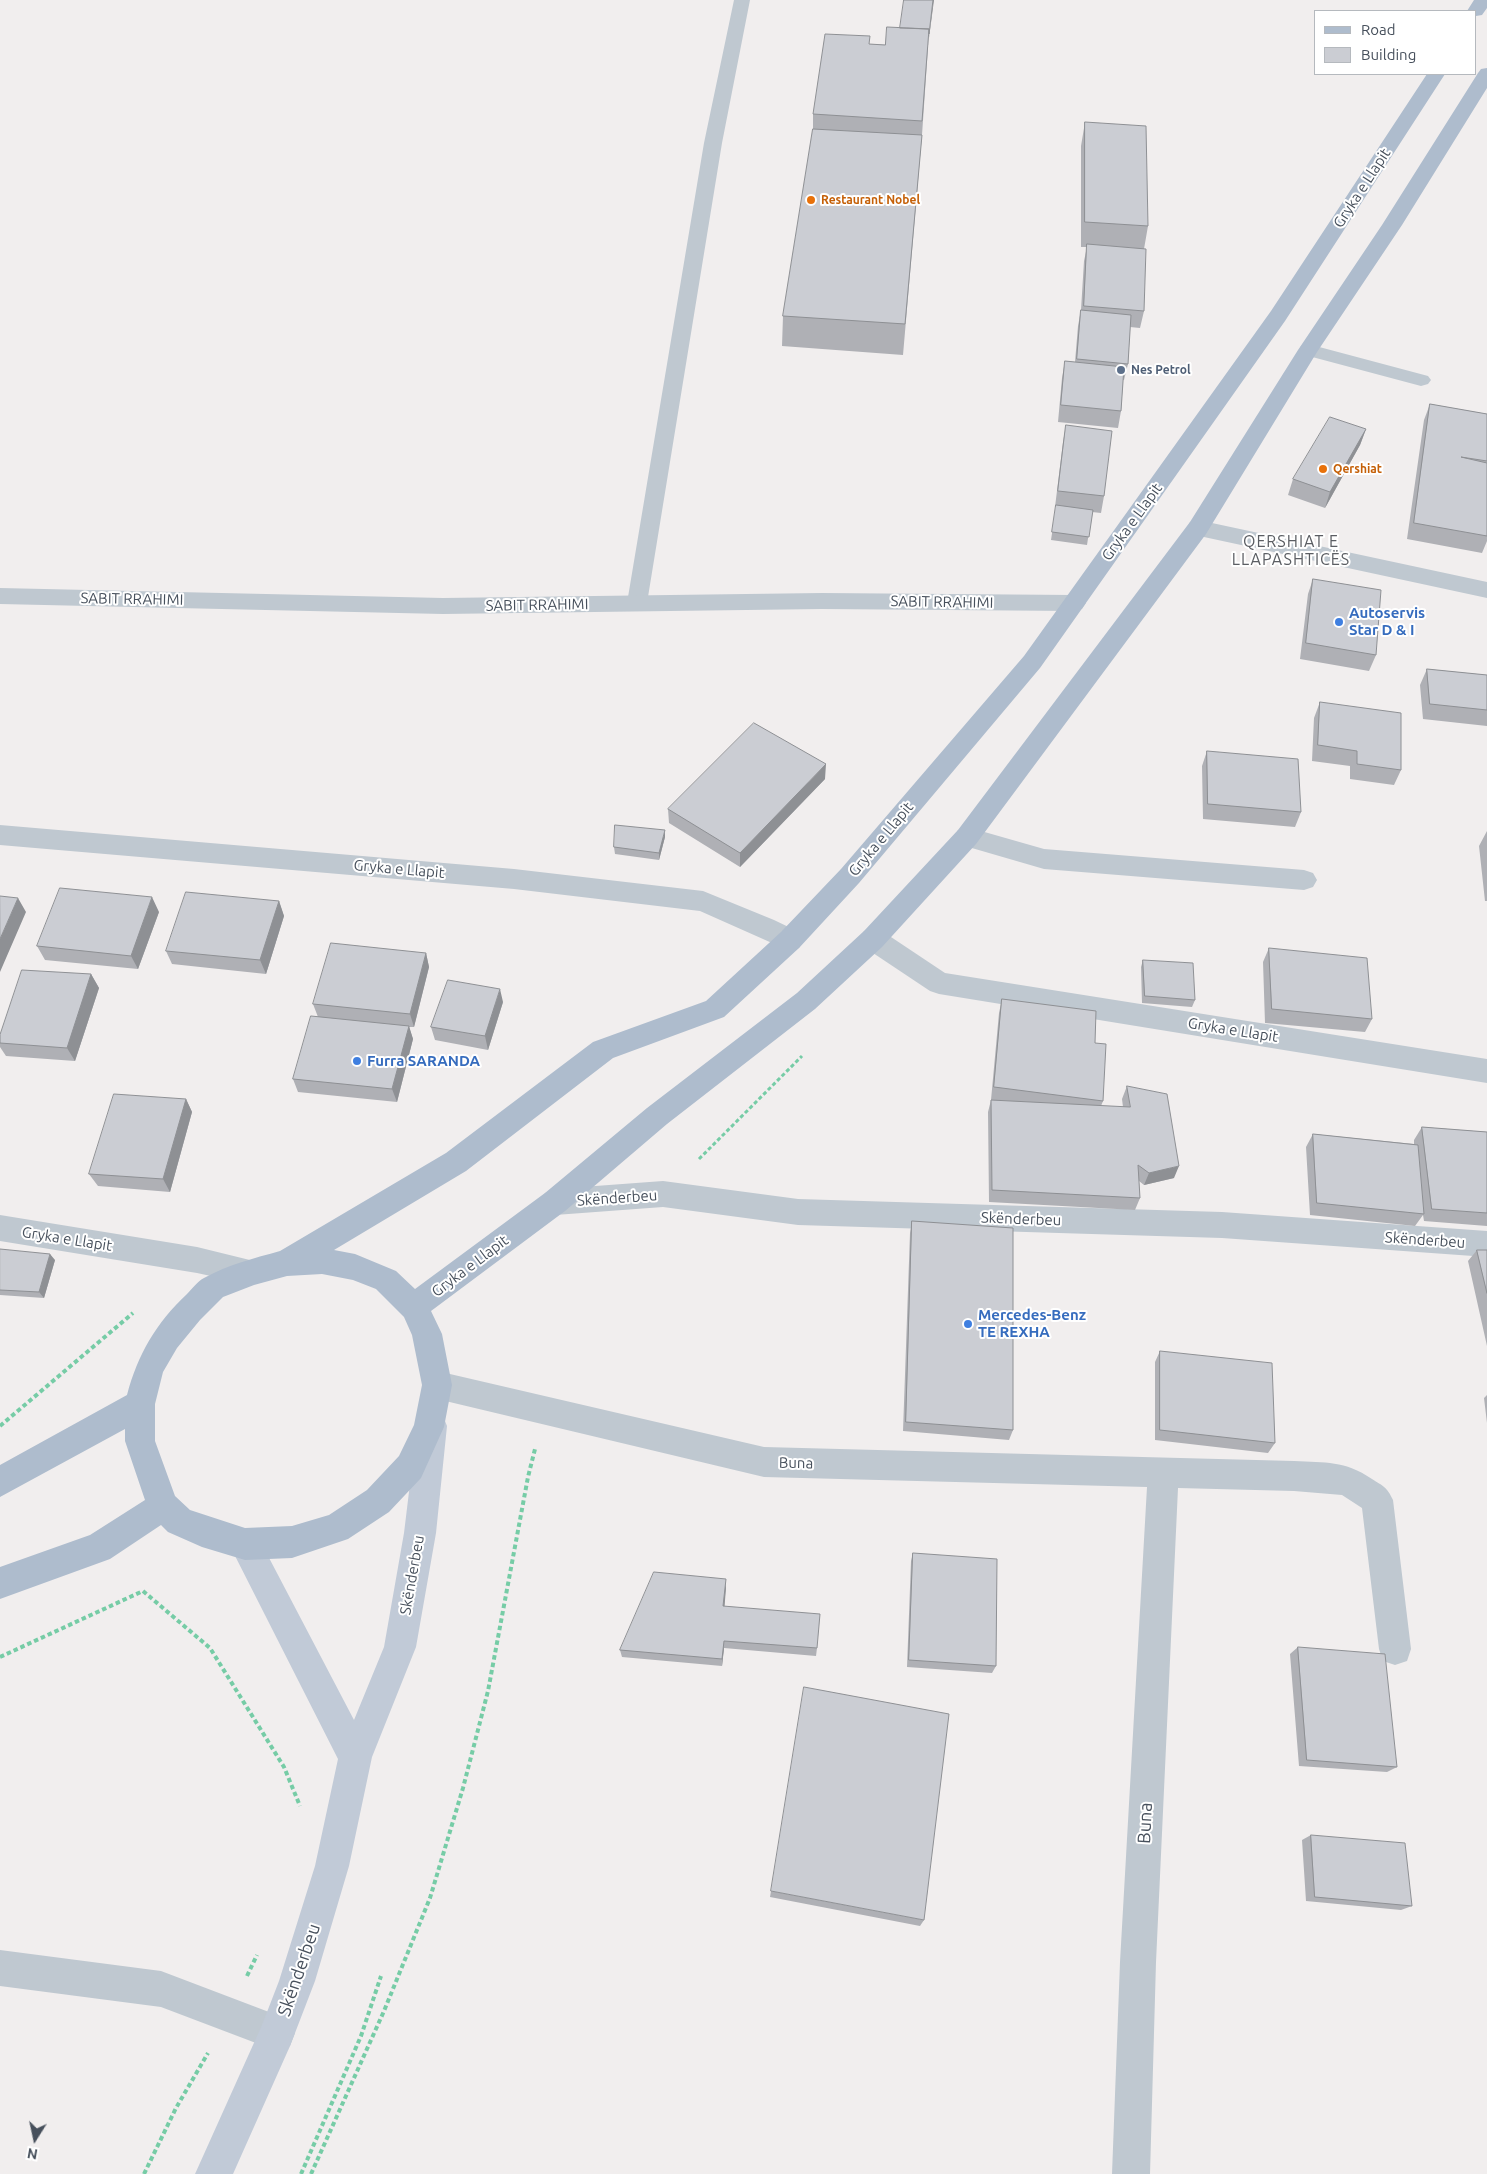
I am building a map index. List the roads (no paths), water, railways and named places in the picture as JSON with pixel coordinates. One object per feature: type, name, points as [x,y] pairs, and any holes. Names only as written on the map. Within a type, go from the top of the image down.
[{"type":"main road","name":"Gryka e Llapit","points":[[414,1308],[556,1202],[657,1116],[806,1001],[873,939],[967,837],[1198,528],[1308,350],[1392,225],[1487,73]]},
{"type":"main road","name":"Gryka e Llapit","points":[[287,1263],[456,1162],[603,1050],[715,1008],[790,940],[850,876],[1032,662],[1278,316],[1435,75]]},
{"type":"main road","points":[[322,1261],[356,1267],[386,1280],[414,1308],[428,1334],[437,1385],[429,1427],[410,1467],[378,1501],[337,1528],[292,1542],[245,1544],[202,1531],[179,1521],[163,1506],[140,1441],[140,1404],[149,1369],[172,1331],[213,1288],[252,1272],[287,1263],[322,1261]]},
{"type":"main road","name":"Skënderbeu","points":[[214,2174],[277,2033],[297,1981],[332,1866],[355,1757],[400,1647],[420,1533],[437,1385]]},
{"type":"main road","points":[[0,1482],[140,1404]]},
{"type":"main road","points":[[0,1583],[99,1548],[163,1506]]},
{"type":"main road","points":[[245,1544],[355,1757]]},
{"type":"street","points":[[1198,528],[1487,590]]},
{"type":"street","name":"SABIT RRAHIMI","points":[[0,596],[443,606],[822,600],[1074,604]]},
{"type":"street","name":"Gryka e Llapit","points":[[0,835],[514,879],[702,901],[765,927],[790,940]]},
{"type":"street","points":[[967,837],[1044,859],[1304,880]]},
{"type":"street","name":"Gryka e Llapit","points":[[873,939],[939,983],[1487,1071]]},
{"type":"street","name":"Skënderbeu","points":[[556,1202],[663,1194],[798,1212],[1222,1225],[1487,1244]]},
{"type":"street","name":"Gryka e Llapit","points":[[0,1228],[197,1260],[252,1272]]},
{"type":"street","name":"Buna","points":[[437,1385],[545,1412],[764,1462],[1241,1474],[1347,1480],[1377,1500],[1395,1649]]},
{"type":"street","name":"Buna","points":[[1131,2174],[1138,1962],[1163,1472]]},
{"type":"street","points":[[0,1968],[161,1989],[277,2033]]},
{"type":"lane","points":[[637,603],[712,143],[742,0]]},
{"type":"lane","points":[[1308,350],[1421,380]]},
{"type":"place","name":"Restaurant Nobel","points":[[811,200]]},
{"type":"place","name":"Nes Petrol","points":[[1121,370]]},
{"type":"place","name":"Qershiat","points":[[1323,469]]},
{"type":"place","name":"Autoservis Star D & I","points":[[1339,622]]},
{"type":"place","name":"Furra SARANDA","points":[[357,1061]]},
{"type":"place","name":"Mercedes-Benz TE REXHA","points":[[968,1324]]},
{"type":"district","name":"QERSHIAT E LLAPASHTICËS","points":[[1291,551]]}]
